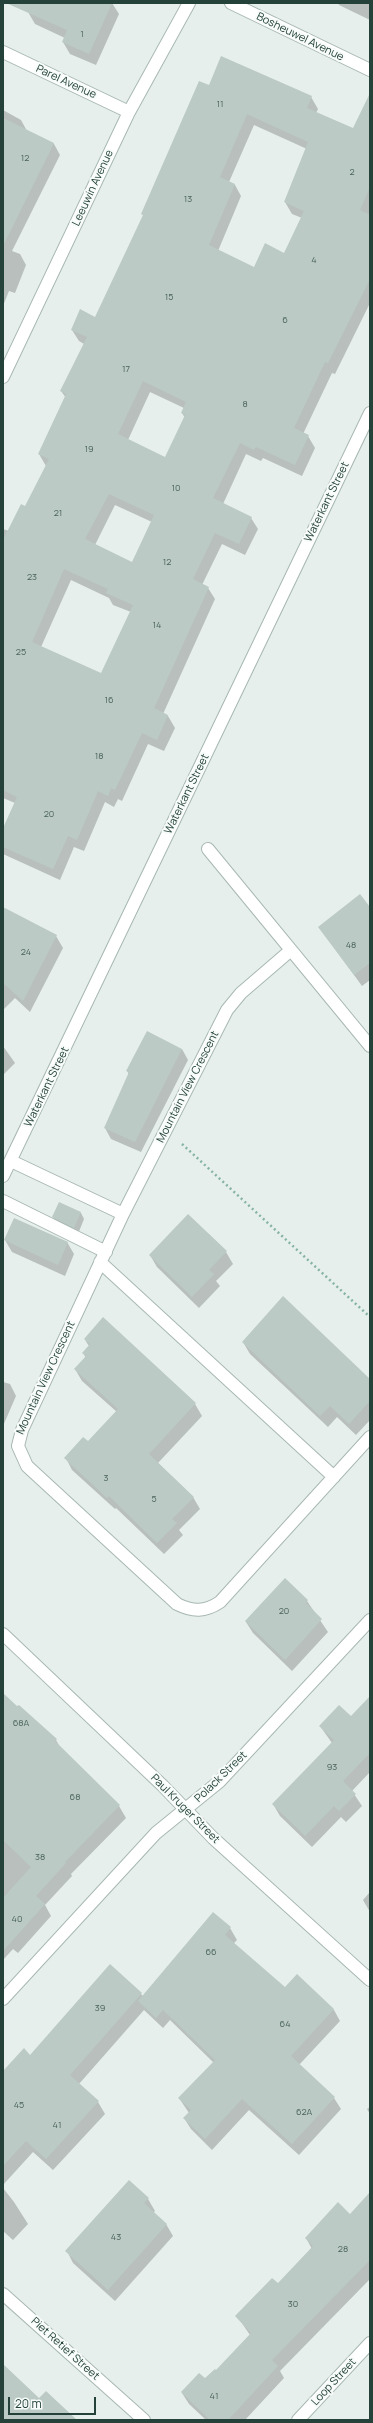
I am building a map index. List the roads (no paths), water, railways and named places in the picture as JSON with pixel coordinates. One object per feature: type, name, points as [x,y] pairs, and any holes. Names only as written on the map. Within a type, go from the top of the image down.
[{"type":"street","name":"Leeuwin Avenue","points":[[3,377],[129,112],[189,3]]},
{"type":"street","name":"Bosheuwel Avenue","points":[[231,3],[370,70]]},
{"type":"street","name":"Parel Avenue","points":[[3,52],[129,112]]},
{"type":"street","name":"Waterkant Street","points":[[3,1176],[370,413]]},
{"type":"street","points":[[208,849],[370,1046]]},
{"type":"street","name":"Mountain View Crescent","points":[[290,950],[241,993],[227,1010],[123,1214],[22,1430],[18,1446],[27,1466],[108,1541],[177,1604],[188,1610],[198,1611],[211,1608],[220,1602],[370,1438]]},
{"type":"street","points":[[11,1161],[123,1214]]},
{"type":"street","points":[[3,1201],[103,1257],[334,1477]]},
{"type":"street","name":"Polack Street","points":[[3,1999],[156,1833],[220,1781],[370,1620]]},
{"type":"street","name":"Paul Kruger Street","points":[[3,1634],[186,1810],[212,1838],[370,1980]]},
{"type":"street","name":"Piet Retief Street","points":[[3,2294],[144,2420]]},
{"type":"street","name":"Loop Street","points":[[298,2420],[370,2343]]}]
